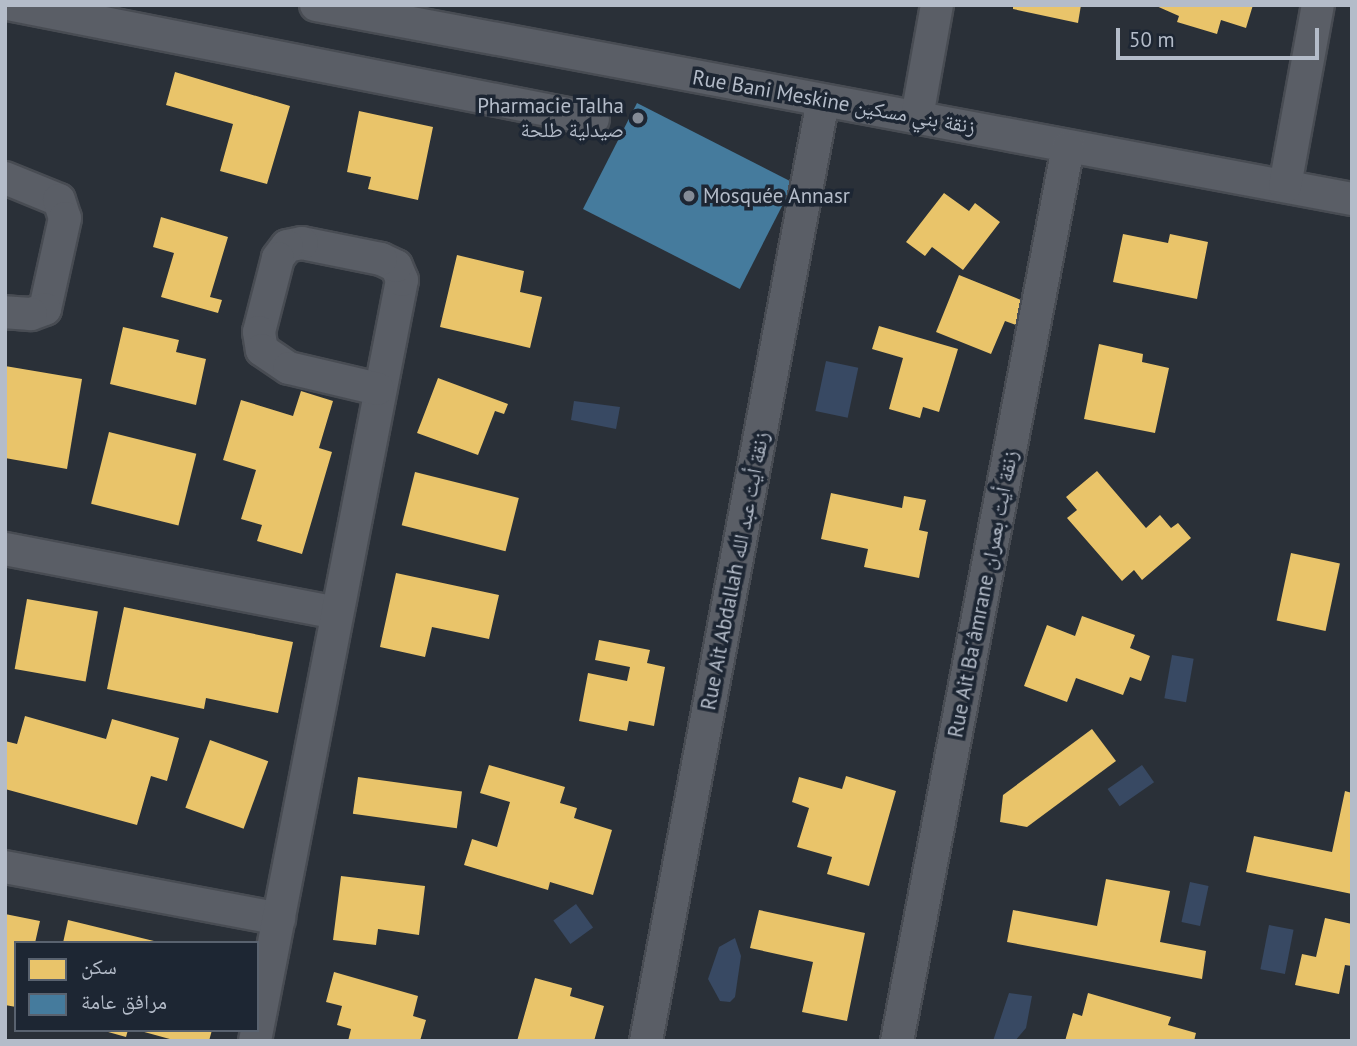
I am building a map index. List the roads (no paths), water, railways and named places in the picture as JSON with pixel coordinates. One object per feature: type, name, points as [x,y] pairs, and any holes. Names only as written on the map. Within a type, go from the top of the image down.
[{"type":"street","points":[[12,5],[593,120]]},
{"type":"street","name":"Rue Bani Meskine زنقة بني مسكين","points":[[316,5],[1352,198]]},
{"type":"street","points":[[917,117],[937,5]]},
{"type":"street","points":[[1285,186],[1318,5]]},
{"type":"street","name":"Rue Ait Abdallah زنقة أيت عبد الله","points":[[646,1041],[823,101]]},
{"type":"street","name":"Rue Ait Ba´âmrane زنقة أيت بعمران","points":[[897,1041],[1068,147]]},
{"type":"street","points":[[5,178],[59,200],[65,218],[45,309],[31,314],[5,312]]},
{"type":"street","points":[[259,1021],[337,613],[400,272],[381,260],[302,243],[286,246],[278,258],[259,332],[262,351],[289,368],[378,389]]},
{"type":"street","points":[[5,549],[337,613]]},
{"type":"street","points":[[5,867],[279,919]]},
{"type":"water","points":[[826,361],[858,368],[848,418],[815,411]]},
{"type":"water","points":[[574,401],[620,407],[616,429],[571,420]]},
{"type":"water","points":[[1172,655],[1194,659],[1186,702],[1164,698]]},
{"type":"water","points":[[1142,765],[1154,782],[1120,806],[1108,789]]},
{"type":"water","points":[[1190,882],[1209,886],[1200,926],[1181,922]]},
{"type":"water","points":[[576,904],[593,927],[570,944],[553,920]]},
{"type":"water","points":[[1269,925],[1294,930],[1285,974],[1260,969]]},
{"type":"water","points":[[735,938],[741,956],[735,997],[730,1002],[720,1001],[708,979],[719,947]]},
{"type":"water","points":[[1009,993],[1032,996],[1026,1028],[1015,1041],[993,1041]]},
{"type":"place","name":"Pharmacie Talha صيدلية طلحة","points":[[638,118]]},
{"type":"place","name":"Mosquée Annasr","points":[[689,196]]}]
